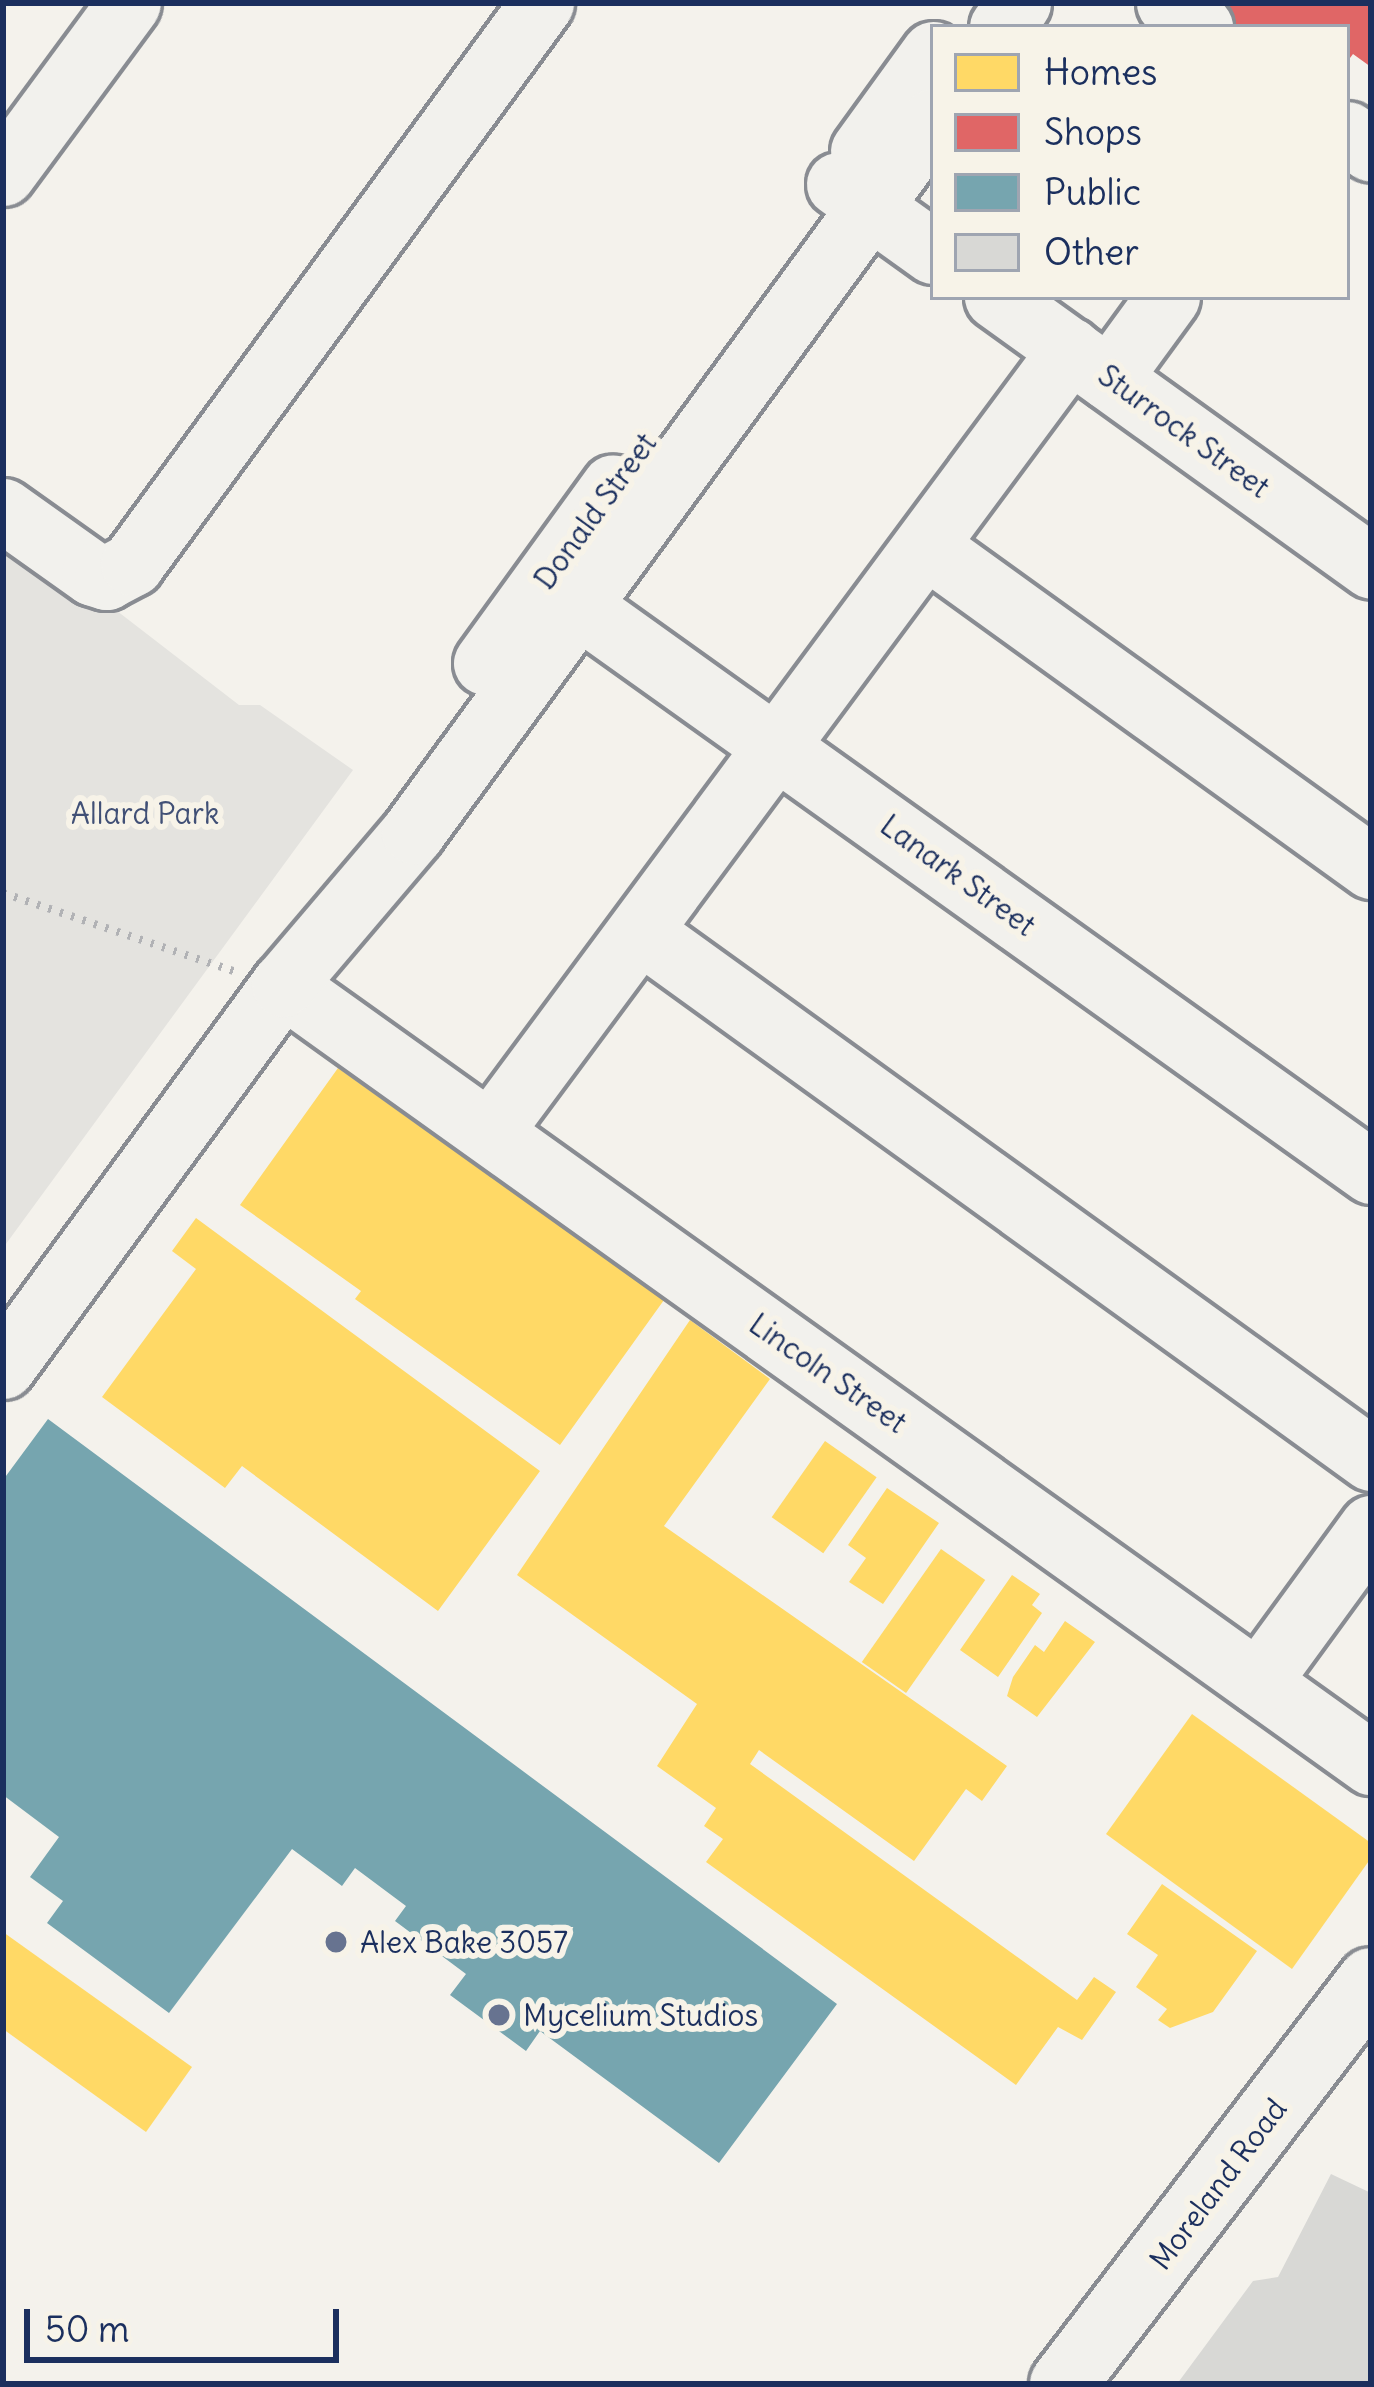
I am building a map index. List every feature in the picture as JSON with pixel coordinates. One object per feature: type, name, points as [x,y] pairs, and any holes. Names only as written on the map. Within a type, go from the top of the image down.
[{"type":"main road","name":"Moreland Road","points":[[1063,2384],[1371,1981]]},
{"type":"street","points":[[3,174],[129,3]]},
{"type":"street","points":[[3,510],[93,574],[106,578],[132,564],[542,3]]},
{"type":"street","points":[[1168,3],[1197,24]]},
{"type":"street","name":"Donald Street","points":[[3,1367],[283,985],[408,772],[561,594],[854,195],[930,58]]},
{"type":"street","name":"Donald Street","points":[[854,195],[930,123]]},
{"type":"street","points":[[854,195],[930,250]]},
{"type":"street","name":"Sturrock Street","points":[[1000,300],[1371,566]]},
{"type":"street","points":[[490,1132],[926,546],[1090,364],[1165,300]]},
{"type":"street","points":[[926,546],[1371,867]]},
{"type":"street","name":"Lanark Street","points":[[561,594],[1371,1172]]},
{"type":"street","points":[[641,932],[1371,1459]]},
{"type":"street","name":"Lincoln Street","points":[[283,985],[1371,1763]]},
{"type":"street","points":[[1258,1682],[1371,1527]]},
{"type":"path","points":[[3,893],[283,985]]},
{"type":"shaded area","name":"Allard Park","points":[[3,523],[239,705],[260,705],[353,770],[3,1248]]},
{"type":"building: Homes","points":[[338,1068],[664,1300],[560,1445],[355,1299],[361,1291],[240,1205]]},
{"type":"building: Homes","points":[[196,1218],[540,1471],[438,1611],[242,1466],[225,1488],[102,1397],[196,1269],[172,1251]]},
{"type":"building: Homes","points":[[690,1320],[770,1379],[664,1526],[1007,1766],[982,1801],[966,1789],[914,1861],[759,1750],[750,1764],[1077,2000],[1094,1977],[1116,1992],[1082,2040],[1058,2027],[1016,2085],[706,1862],[723,1839],[704,1826],[716,1808],[657,1766],[697,1704],[517,1575]]},
{"type":"building: Homes","points":[[825,1441],[877,1477],[823,1553],[772,1517]]},
{"type":"building: Homes","points":[[887,1488],[939,1523],[883,1604],[849,1582],[866,1558],[848,1545]]},
{"type":"building: Homes","points":[[941,1549],[985,1580],[906,1693],[862,1662]]},
{"type":"building: Homes","points":[[1012,1575],[1040,1594],[1032,1605],[1042,1613],[998,1677],[960,1650]]},
{"type":"building: Homes","points":[[1065,1621],[1095,1642],[1037,1717],[1007,1696],[1013,1677],[1035,1645],[1044,1652]]},
{"type":"building: Homes","points":[[1192,1714],[1371,1843],[1371,1858],[1292,1969],[1106,1834]]},
{"type":"building: Homes","points":[[1162,1884],[1257,1951],[1213,2012],[1170,2028],[1158,2020],[1167,2009],[1136,1987],[1158,1955],[1127,1934]]},
{"type":"building: Homes","points":[[3,1932],[192,2067],[146,2132],[3,2029]]},
{"type":"building: Shops","points":[[1190,3],[1371,3],[1371,67],[1353,54],[1350,58],[1350,24],[1219,24]]},
{"type":"building: Public","points":[[48,1419],[837,2004],[719,2163],[540,2031],[526,2051],[450,1995],[466,1974],[395,1921],[406,1906],[355,1868],[342,1886],[292,1849],[169,2013],[47,1923],[63,1901],[30,1877],[59,1837],[3,1795],[3,1480]]},
{"type":"building: Other","points":[[1331,2174],[1371,2193],[1371,2384],[1177,2384],[1253,2281],[1278,2277]]},
{"type":"place","name":"Alex Bake 3057","points":[[336,1942]]},
{"type":"place","name":"Mycelium Studios","points":[[499,2015]]}]
